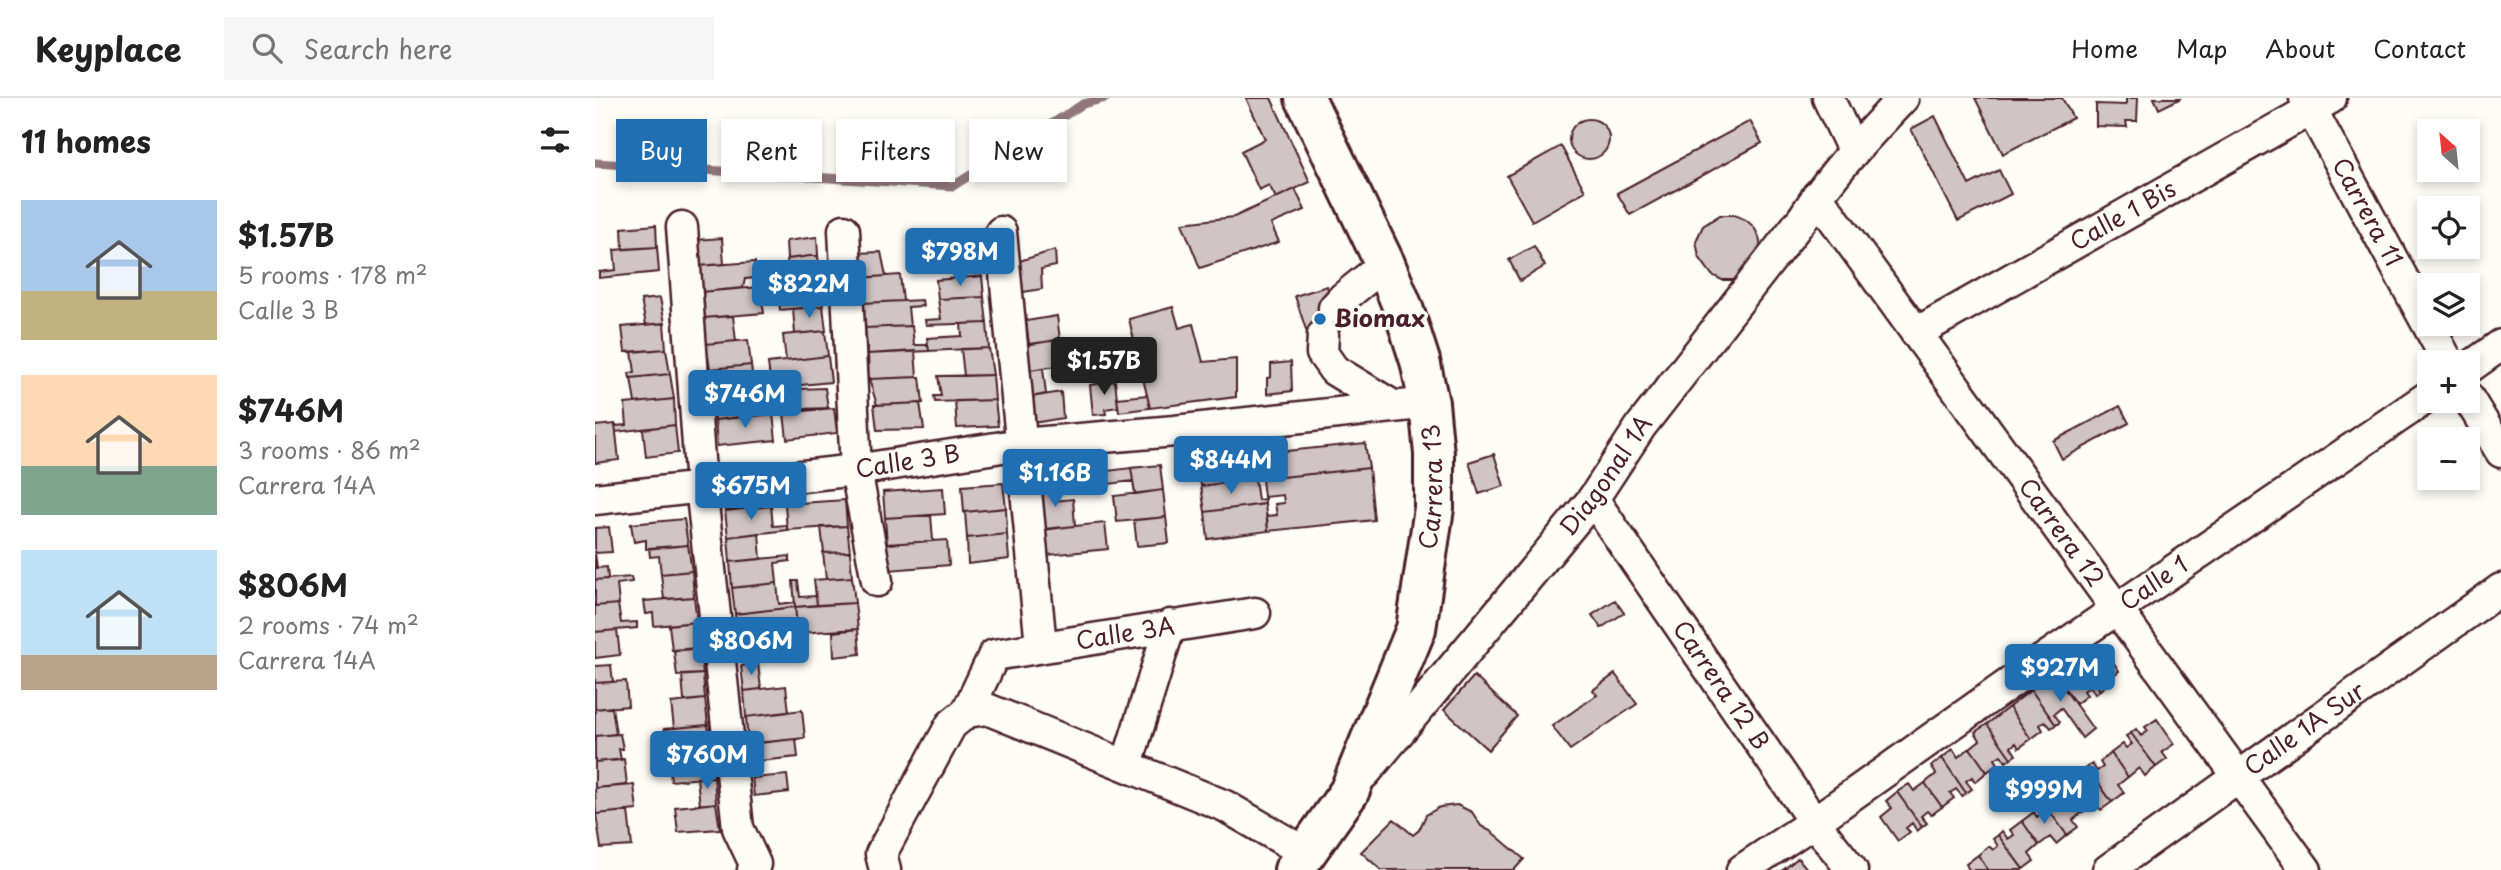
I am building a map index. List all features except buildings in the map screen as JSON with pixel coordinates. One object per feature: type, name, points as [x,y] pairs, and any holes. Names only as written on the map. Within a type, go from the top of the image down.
[{"type":"main road","name":"Carrera 13","points":[[1300,862],[1349,792],[1416,629],[1434,508],[1434,454],[1411,404],[1420,361],[1385,264],[1305,98]]},
{"type":"street","points":[[1828,98],[1853,150]]},
{"type":"street","name":"Diagonal 1A","points":[[1349,792],[1593,499],[1641,426],[1817,196],[1853,150],[1903,98]]},
{"type":"street","name":"Calle 1 Bis","points":[[1916,333],[2315,101]]},
{"type":"street","name":"Carrera 11","points":[[2315,101],[2442,350]]},
{"type":"street","name":"Carrera 12","points":[[1817,196],[2306,870]]},
{"type":"street","points":[[682,227],[701,486],[738,828],[755,864],[753,870]]},
{"type":"street","points":[[845,230],[856,470],[877,581]]},
{"type":"street","points":[[1001,232],[1041,646]]},
{"type":"street","points":[[1385,264],[1343,298],[1328,322],[1322,353],[1335,370],[1411,404]]},
{"type":"street","points":[[2480,360],[2501,345]]},
{"type":"street","name":"Calle 3 B","points":[[595,499],[856,470],[1021,443],[1175,431],[1411,404]]},
{"type":"street","name":"Calle 1","points":[[1742,870],[2417,404]]},
{"type":"street","points":[[2477,413],[2501,452]]},
{"type":"street","name":"Carrera 12 B","points":[[1593,499],[1814,822],[1852,870]]},
{"type":"street","name":"Calle 1A Sur","points":[[2108,870],[2501,589]]},
{"type":"street","name":"Calle 3A","points":[[967,712],[995,656],[1041,646],[1255,613]]},
{"type":"street","points":[[1127,764],[1170,625]]},
{"type":"street","points":[[885,870],[881,854],[951,725],[967,712],[987,709],[1226,806],[1300,862]]},
{"type":"waterway","points":[[595,163],[953,186],[1083,104],[1106,98]]},
{"type":"place","name":"Biomax","points":[[1320,319]]}]
